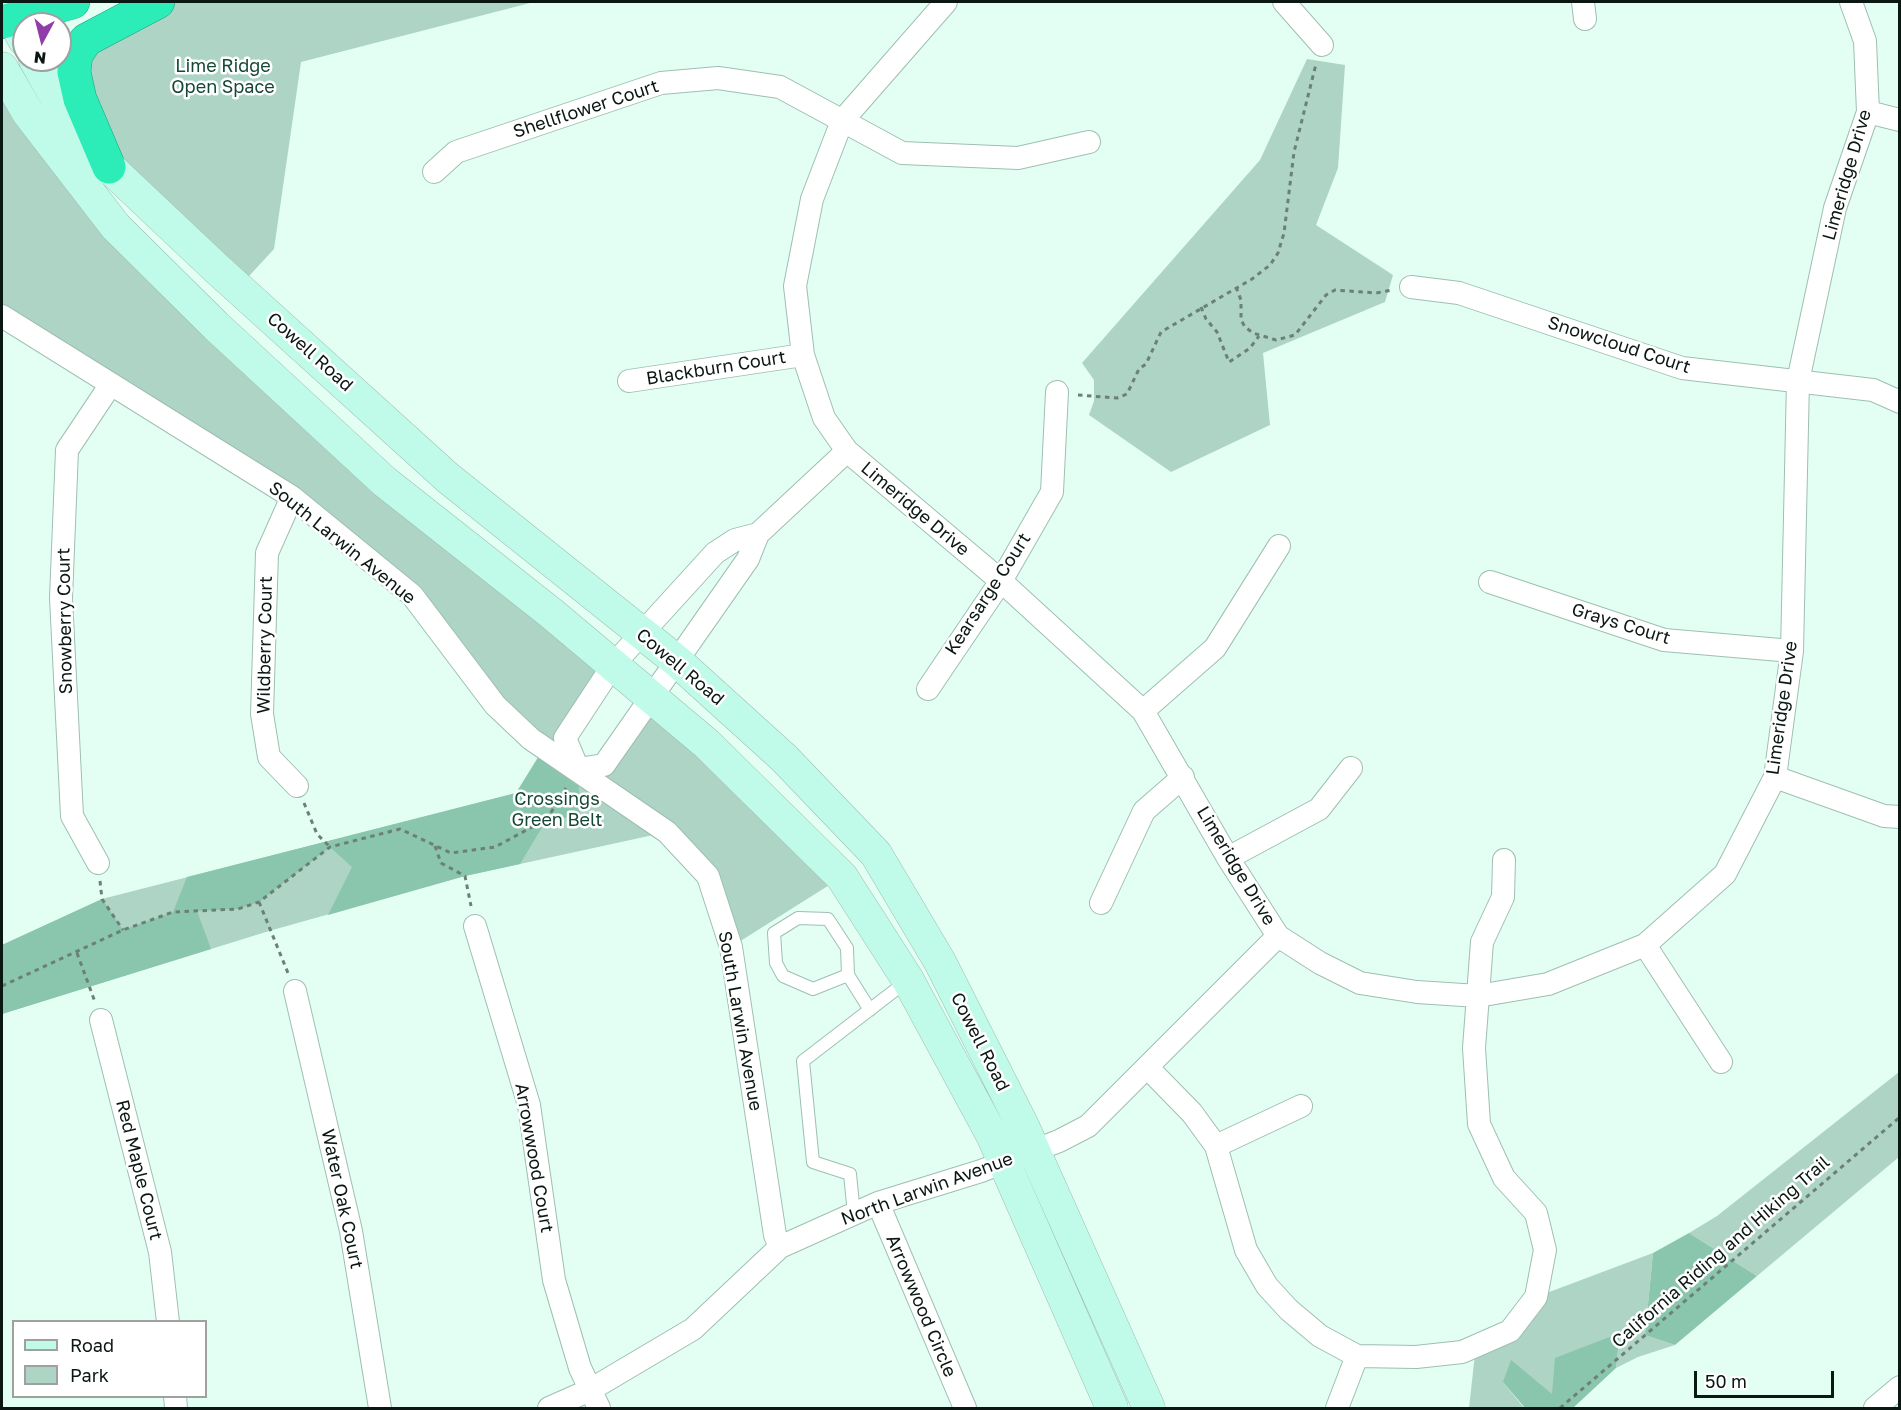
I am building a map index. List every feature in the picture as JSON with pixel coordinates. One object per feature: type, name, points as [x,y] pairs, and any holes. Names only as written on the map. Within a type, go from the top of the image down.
[{"type":"highway","points":[[11,21],[73,2]]},
{"type":"highway","points":[[109,166],[80,99],[74,72],[76,55],[86,40],[158,2]]},
{"type":"street","name":"Limeridge Drive","points":[[946,2],[843,121],[812,199],[795,286],[803,355],[824,418],[847,451],[1001,581],[1143,711],[1228,858],[1278,936],[1320,963],[1360,983],[1417,992],[1478,996],[1548,984],[1645,945],[1725,874],[1775,777],[1792,651],[1798,381],[1834,208],[1868,112],[1865,41],[1851,2]]},
{"type":"street","points":[[1284,2],[1322,45]]},
{"type":"street","name":"Cowell Road","points":[[2,68],[28,113],[116,227],[216,326],[385,482],[614,665],[707,744],[842,878],[908,981],[1004,1161],[1112,1408]]},
{"type":"street","name":"Cowell Road","points":[[41,72],[57,101],[109,166],[238,288],[448,478],[678,662],[784,758],[876,854],[940,962],[1034,1150],[1149,1408]]},
{"type":"street","name":"Shellflower Court","points":[[434,172],[456,152],[661,82],[717,78],[780,87],[902,153],[1018,158],[1089,142]]},
{"type":"street","points":[[1868,112],[1899,120]]},
{"type":"street","name":"Snowcloud Court","points":[[1411,287],[1459,293],[1682,368],[1873,390],[1899,402]]},
{"type":"street","name":"South Larwin Avenue","points":[[2,316],[292,497],[412,595],[495,705],[531,739],[667,832],[708,876],[731,947],[774,1235],[780,1247]]},
{"type":"street","name":"Blackburn Court","points":[[628,381],[803,355]]},
{"type":"street","name":"Snowberry Court","points":[[98,863],[72,816],[61,598],[67,450],[111,384]]},
{"type":"street","name":"Kearsarge Court","points":[[928,689],[1001,581],[1052,492],[1057,392]]},
{"type":"street","name":"Limeridge Drive","points":[[759,534],[735,540],[715,553],[614,665],[565,738],[578,769],[604,765],[654,698],[748,559],[759,534],[847,451]]},
{"type":"street","name":"Wildberry Court","points":[[292,497],[267,553],[262,714],[269,757],[297,786]]},
{"type":"street","points":[[1143,711],[1215,648],[1279,546]]},
{"type":"street","name":"Grays Court","points":[[1490,582],[1664,640],[1792,651]]},
{"type":"street","points":[[1228,858],[1319,809],[1351,768]]},
{"type":"street","points":[[1101,903],[1144,811],[1183,777]]},
{"type":"street","points":[[1775,777],[1884,816],[1899,817]]},
{"type":"street","points":[[1147,1067],[1192,1113],[1216,1146],[1246,1250],[1267,1286],[1289,1310],[1320,1336],[1358,1356],[1416,1357],[1462,1352],[1510,1331],[1536,1297],[1545,1250],[1536,1213],[1504,1178],[1479,1124],[1474,1048],[1482,942],[1503,897],[1504,860]]},
{"type":"street","name":"Arrowwood Court","points":[[475,926],[529,1105],[554,1280],[580,1368],[594,1399]]},
{"type":"street","name":"North Larwin Avenue","points":[[549,1408],[594,1399],[693,1329],[780,1247],[878,1203],[1034,1150],[1088,1126],[1278,936]]},
{"type":"street","points":[[1645,945],[1721,1062]]},
{"type":"street","name":"Water Oak Court","points":[[295,991],[351,1231],[380,1408]]},
{"type":"street","name":"Red Maple Court","points":[[101,1020],[160,1252],[168,1320]]},
{"type":"street","points":[[1216,1146],[1301,1106]]},
{"type":"street","name":"Arrowwood Circle","points":[[878,1203],[965,1408]]},
{"type":"street","points":[[1337,1408],[1358,1356]]},
{"type":"street","points":[[1875,1408],[1899,1387]]},
{"type":"lane","points":[[848,975],[813,989],[783,976],[776,963],[774,933],[798,918],[828,919],[847,948],[848,975],[870,1010]]},
{"type":"lane","points":[[854,1214],[850,1174],[813,1162],[802,1061],[908,981]]},
{"type":"path","points":[[1057,392],[1117,398],[1127,394],[1134,377],[1146,364],[1161,332],[1252,279],[1270,265],[1278,253],[1284,233],[1294,153],[1305,115],[1310,83],[1322,45]]},
{"type":"path","points":[[1236,287],[1241,300],[1241,320],[1245,327],[1259,336],[1276,340],[1295,335],[1326,295],[1335,290],[1376,293],[1411,287]]},
{"type":"path","points":[[1201,307],[1206,319],[1217,332],[1229,362],[1250,348],[1259,336]]},
{"type":"path","points":[[2,986],[123,930],[173,912],[238,909],[259,902],[330,847],[400,829],[451,854],[495,847],[547,819],[578,769]]},
{"type":"path","points":[[297,786],[317,834],[330,847]]},
{"type":"path","points":[[435,846],[441,863],[465,876],[475,926]]},
{"type":"path","points":[[98,863],[102,899],[123,930]]},
{"type":"path","points":[[259,902],[295,991]]},
{"type":"path","points":[[76,953],[101,1020]]},
{"type":"path","name":"California Riding and Hiking Trail","points":[[1560,1408],[1899,1117]]},
{"type":"green space","name":"Lime Ridge Open Space","points":[[158,2],[534,2],[301,62],[274,249],[238,288],[109,167],[76,55]]},
{"type":"green space","points":[[1307,59],[1345,65],[1338,168],[1316,225],[1393,275],[1385,302],[1263,353],[1270,425],[1171,472],[1089,415],[1094,401],[1094,380],[1082,363],[1260,160]]},
{"type":"green space","points":[[2,68],[116,227],[613,665],[565,738],[578,769],[604,764],[654,698],[842,877],[731,947],[708,876],[667,832],[465,876],[269,931],[2,1014],[2,945],[102,899],[516,793],[544,747],[412,595],[292,497],[2,316]]},
{"type":"green space","name":"Crossings Green Belt","points":[[545,747],[578,769],[580,817],[547,819],[520,864],[465,876],[328,915],[352,867],[330,847],[259,902],[238,909],[197,911],[211,949],[2,1014],[2,945],[102,899],[123,930],[173,912],[187,877],[516,793]]},
{"type":"green space","points":[[1899,1072],[1899,1157],[1757,1276],[1689,1233],[1717,1216]]},
{"type":"green space","points":[[1689,1233],[1757,1276],[1675,1345],[1645,1335],[1653,1253]]},
{"type":"green space","points":[[1653,1253],[1645,1335],[1675,1345],[1638,1357],[1616,1368],[1620,1334],[1552,1395],[1503,1382],[1524,1408],[1469,1408],[1476,1345],[1536,1297]]},
{"type":"green space","points":[[1620,1333],[1616,1368],[1573,1408],[1525,1408],[1503,1382],[1511,1360],[1552,1394],[1555,1358]]}]
